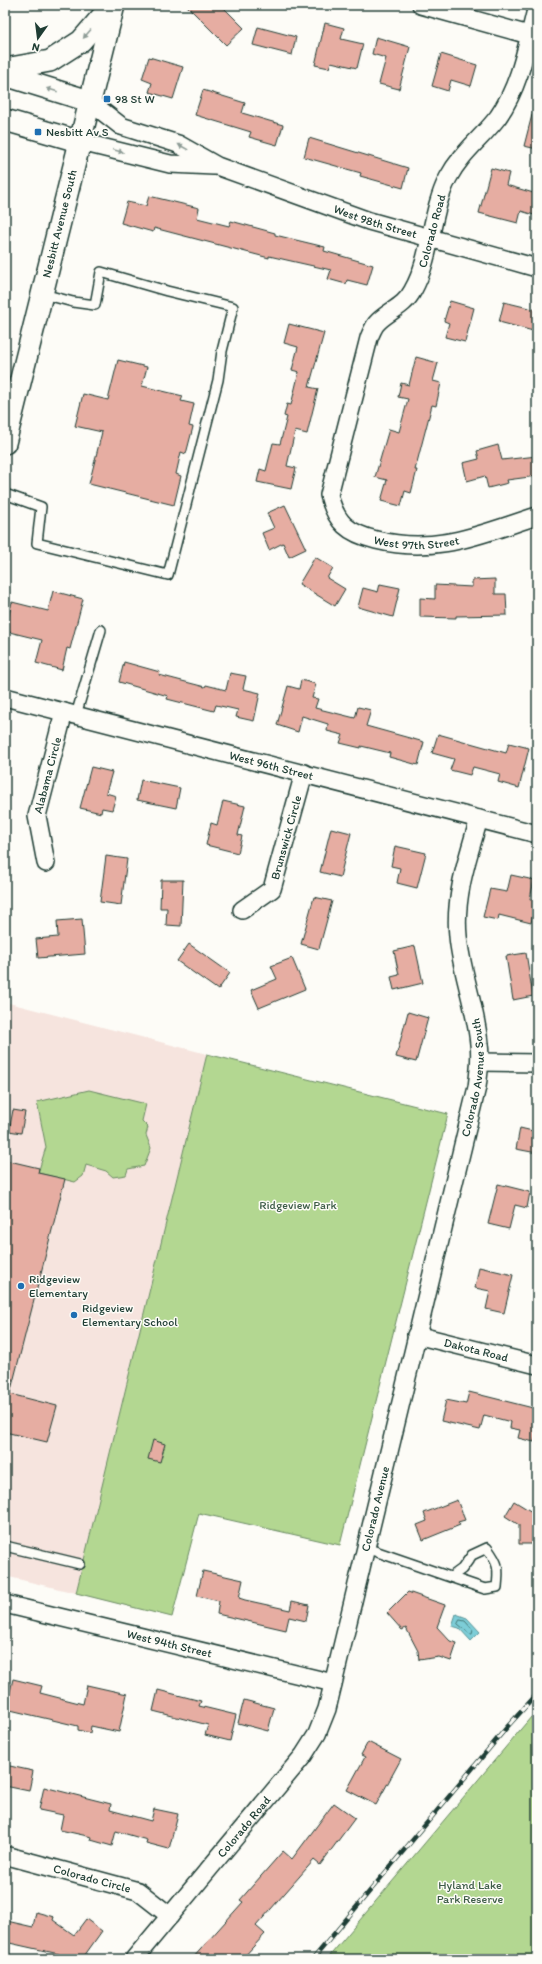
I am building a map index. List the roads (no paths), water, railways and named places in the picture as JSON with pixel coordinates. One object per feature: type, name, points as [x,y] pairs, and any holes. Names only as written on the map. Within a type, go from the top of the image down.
[{"type":"street","points":[[5,69],[50,61],[81,41],[114,5]]},
{"type":"street","name":"Nesbitt Avenue South","points":[[5,443],[114,5]]},
{"type":"street","points":[[421,5],[529,34]]},
{"type":"street","name":"Colorado Road","points":[[332,481],[369,338],[376,324],[403,305],[413,291],[420,275],[438,202],[448,177],[462,156],[498,117],[511,95],[520,71],[537,6]]},
{"type":"street","name":"West 98th Street","points":[[5,74],[89,101],[121,126],[178,144],[217,166],[369,221],[537,268]]},
{"type":"street","name":"West 98th Street","points":[[5,120],[81,142],[170,164],[217,166]]},
{"type":"street","name":"West 97th Street","points":[[332,481],[329,495],[333,509],[339,521],[351,531],[364,537],[386,543],[413,546],[439,545],[465,540],[537,516]]},
{"type":"street","name":"West 96th Street","points":[[5,697],[537,834]]},
{"type":"street","name":"Alabama Circle","points":[[46,863],[37,816],[70,713]]},
{"type":"street","name":"Brunswick Circle","points":[[242,910],[272,889],[304,773]]},
{"type":"street","name":"Colorado Avenue South","points":[[416,1334],[477,1087],[480,1062],[476,1023],[458,937],[457,909],[462,881],[479,819]]},
{"type":"street","points":[[480,1062],[537,1063]]},
{"type":"street","name":"Dakota Road","points":[[416,1334],[537,1365]]},
{"type":"street","name":"Colorado Avenue","points":[[334,1683],[416,1334]]},
{"type":"street","name":"West 94th Street","points":[[5,1604],[334,1683]]},
{"type":"street","name":"Colorado Road","points":[[134,1959],[303,1756],[322,1722],[334,1683]]},
{"type":"street","name":"Colorado Circle","points":[[8,1856],[138,1891],[170,1916]]},
{"type":"lane","points":[[5,494],[41,507],[37,543],[168,575],[217,387],[222,351],[233,307],[166,291],[101,272],[95,305],[73,302],[43,294]]},
{"type":"lane","points":[[70,713],[101,630]]},
{"type":"lane","points":[[5,1546],[80,1564]]},
{"type":"lane","points":[[366,1548],[485,1589],[497,1587],[497,1561],[487,1548],[472,1555],[462,1569],[451,1577]]},
{"type":"water","points":[[456,1614],[467,1618],[480,1632],[471,1641],[459,1628],[452,1626]]},
{"type":"railway","points":[[313,1959],[508,1726],[537,1694]]},
{"type":"place","name":"98 St W","points":[[107,99]]},
{"type":"place","name":"Nesbitt Av S","points":[[38,132]]},
{"type":"place","name":"Ridgeview Elementary","points":[[21,1286]]},
{"type":"place","name":"Ridgeview Elementary School","points":[[74,1315]]},
{"type":"park label","name":"Ridgeview Park","points":[[298,1205]]},
{"type":"park label","name":"Hyland Lake Park Reserve","points":[[470,1892]]}]
